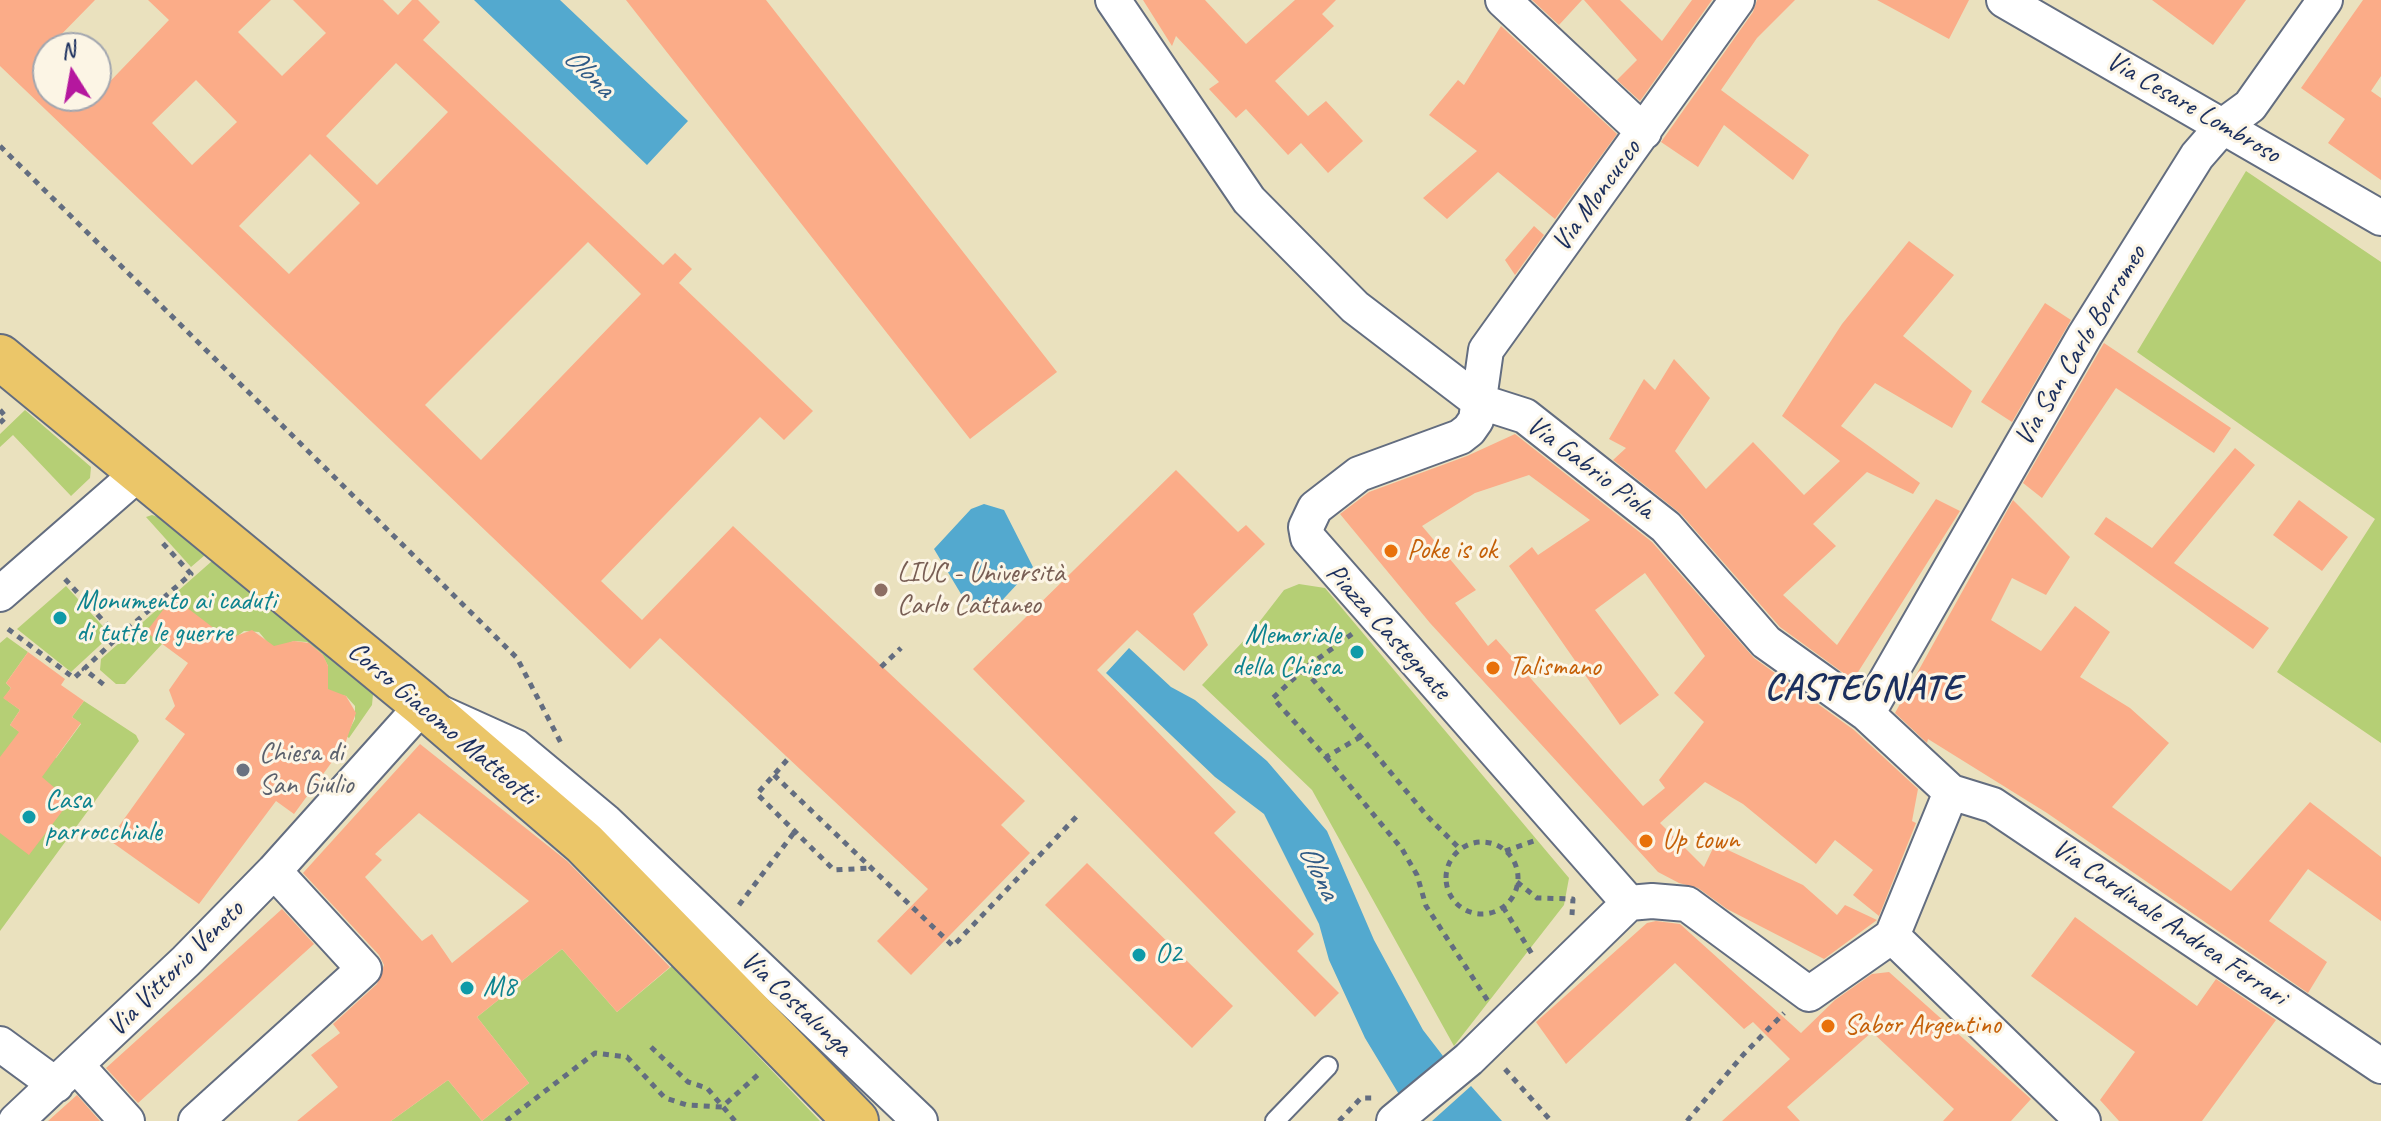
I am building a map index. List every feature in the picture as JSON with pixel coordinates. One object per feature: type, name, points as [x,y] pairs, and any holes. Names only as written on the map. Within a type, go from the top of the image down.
[{"type":"main road","name":"Corso Giacomo Matteotti","points":[[0,357],[423,705],[584,843],[784,1051],[856,1121]]},
{"type":"street","name":"Via Gabrio Piola","points":[[1113,0],[1249,200],[1355,307],[1478,401],[1525,416],[1666,527],[1766,642],[1867,714],[1951,792]]},
{"type":"street","points":[[1503,0],[1644,132]]},
{"type":"street","name":"Via Moncucco","points":[[1478,401],[1486,350],[1737,0]]},
{"type":"street","name":"Via Cesare Lombroso","points":[[2004,0],[2381,218]]},
{"type":"street","name":"Via San Carlo Borromeo","points":[[1867,714],[2085,335],[2197,156],[2224,125],[2250,106],[2325,0]]},
{"type":"street","name":"Piazza Castegnate","points":[[1478,401],[1476,420],[1460,437],[1359,474],[1325,497],[1309,518],[1308,538],[1629,903]]},
{"type":"street","points":[[0,594],[141,471]]},
{"type":"street","name":"Via Vittorio Veneto","points":[[16,1121],[66,1076],[274,871],[423,705]]},
{"type":"street","name":"Via Costalunga","points":[[423,705],[516,747],[605,821],[920,1121]]},
{"type":"street","points":[[1399,1117],[1629,903],[1687,904],[1809,994],[1892,936],[1951,792]]},
{"type":"street","name":"Via Cardinale Andrea Ferrari","points":[[1951,792],[1993,805],[2381,1066]]},
{"type":"street","name":"Via Costalunga","points":[[584,843],[672,887]]},
{"type":"street","points":[[196,1121],[364,969],[274,871]]},
{"type":"street","points":[[1892,936],[2083,1121]]},
{"type":"street","points":[[0,1044],[66,1076],[127,1121]]},
{"type":"lane","points":[[1275,1121],[1328,1066]]},
{"type":"path","points":[[0,146],[517,658],[550,718]]},
{"type":"path","points":[[0,410],[6,417],[0,423]]},
{"type":"path","points":[[8,629],[74,678],[191,574],[155,534]]},
{"type":"path","points":[[64,579],[118,637]]},
{"type":"path","points":[[1354,633],[1304,669],[1273,698],[1402,849],[1417,875],[1426,906],[1484,1037],[1502,1065],[1551,1121]]},
{"type":"path","points":[[881,667],[901,648]]},
{"type":"path","points":[[84,669],[108,688]]},
{"type":"path","points":[[1304,669],[1428,817],[1461,850]]},
{"type":"path","points":[[1326,757],[1362,736]]},
{"type":"path","points":[[787,760],[757,794],[834,870],[871,868]]},
{"type":"path","points":[[774,775],[953,946],[1078,815]]},
{"type":"path","points":[[736,909],[796,830]]},
{"type":"path","points":[[1471,844],[1494,845],[1512,860],[1517,882],[1514,894],[1503,907],[1487,914],[1475,914],[1454,902],[1446,880],[1447,868],[1461,850],[1471,844]]},
{"type":"path","points":[[1503,907],[1540,965]]},
{"type":"path","points":[[1687,1121],[1758,1042]]},
{"type":"path","points":[[651,1047],[688,1082],[707,1088],[735,1121]]},
{"type":"path","points":[[506,1121],[595,1053],[627,1057],[665,1098],[687,1105],[722,1107],[784,1051]]},
{"type":"path","points":[[1339,1121],[1361,1098]]},
{"type":"green space","points":[[2246,171],[2381,262],[2381,743],[2277,672],[2375,519],[2137,352]]},
{"type":"green space","points":[[25,410],[91,467],[90,478],[71,496],[13,435],[0,447],[0,434]]},
{"type":"green space","points":[[146,517],[161,518],[205,555],[191,567]]},
{"type":"green space","points":[[212,561],[373,694],[372,705],[349,738],[346,736],[355,719],[355,706],[346,696],[324,691],[328,666],[322,654],[307,642],[294,641],[273,649],[259,632],[244,631],[231,641],[162,644],[125,684],[116,684],[100,670],[101,659]]},
{"type":"green space","points":[[1299,584],[1325,588],[1569,878],[1564,905],[1454,1046],[1312,790],[1202,685],[1250,634],[1284,590]]},
{"type":"green space","points":[[66,586],[111,635],[71,672],[17,629]]},
{"type":"green space","points":[[7,637],[28,652],[6,683],[11,688],[4,698],[20,710],[10,725],[56,758],[81,724],[72,717],[84,701],[136,735],[139,741],[0,931],[0,643]]},
{"type":"green space","points":[[562,949],[617,1012],[672,966],[820,1121],[482,1121],[529,1083],[477,1017]]},
{"type":"green space","points":[[448,1080],[482,1121],[391,1121]]},
{"type":"water","name":"Olona","points":[[474,0],[560,0],[688,121],[647,165]]},
{"type":"water","points":[[984,504],[1004,510],[1033,567],[995,608],[979,613],[967,604],[934,549],[971,509]]},
{"type":"water","name":"Olona","points":[[1129,648],[1171,687],[1195,700],[1267,761],[1327,831],[1374,940],[1423,1030],[1443,1056],[1400,1096],[1365,1038],[1329,960],[1319,924],[1264,814],[1215,777],[1106,673]]},
{"type":"water","points":[[1471,1086],[1502,1121],[1432,1121]]},
{"type":"building","points":[[0,0],[95,0],[64,32],[32,32],[32,97],[0,66]]},
{"type":"building","points":[[148,0],[271,0],[238,32],[282,76],[326,33],[293,0],[383,0],[398,15],[412,0],[418,0],[440,22],[423,40],[663,265],[675,253],[692,269],[679,283],[813,411],[784,440],[760,417],[601,581],[642,620],[733,526],[1025,801],[1001,825],[1030,853],[911,975],[877,941],[928,889],[660,638],[630,669],[48,112],[112,112],[112,79],[169,20]],"holes":[[[396,63],[448,112],[377,185],[326,136]],[[196,80],[237,122],[192,165],[152,123]],[[310,154],[360,203],[289,274],[239,226]],[[588,242],[641,294],[481,460],[425,405]]]},
{"type":"building","points":[[626,0],[766,0],[1057,372],[970,439]]},
{"type":"building","points":[[1143,0],[1205,0],[1246,44],[1295,0],[1336,0],[1322,14],[1334,26],[1275,81],[1308,116],[1326,101],[1363,141],[1328,173],[1301,143],[1288,155],[1246,109],[1236,118],[1209,89],[1219,82],[1176,36],[1172,46]]},
{"type":"building","points":[[1532,0],[1582,0],[1559,25]]},
{"type":"building","points":[[1584,0],[1620,0],[1662,41],[1692,0],[1712,0],[1640,101],[1617,80],[1637,60]]},
{"type":"building","points":[[1757,0],[1795,0],[1757,38],[1721,90],[1809,155],[1793,180],[1724,125],[1698,167],[1661,142],[1753,12]]},
{"type":"building","points":[[1877,0],[1969,0],[1949,39]]},
{"type":"building","points":[[2152,0],[2246,0],[2213,45]]},
{"type":"building","points":[[2363,0],[2381,0],[2381,76],[2371,91],[2381,98],[2381,180],[2328,143],[2345,119],[2301,88]]},
{"type":"building","points":[[1501,26],[1617,134],[1555,219],[1498,172],[1447,219],[1423,198],[1477,151],[1429,115],[1458,80],[1464,85]]},
{"type":"building","points":[[1534,226],[1544,235],[1515,275],[1505,260]]},
{"type":"building","points":[[1909,241],[1954,275],[1903,336],[1972,391],[1952,428],[1875,383],[1841,426],[1920,483],[1913,494],[1867,472],[1813,524],[1836,546],[1783,595],[1837,645],[1936,499],[1960,511],[1853,680],[1780,627],[1681,514],[1613,460],[1626,448],[1609,439],[1644,379],[1655,390],[1674,359],[1710,398],[1675,451],[1706,489],[1753,442],[1804,495],[1840,461],[1782,416],[1842,324]]},
{"type":"building","points":[[2045,303],[2071,320],[2012,422],[1981,402]]},
{"type":"building","points":[[2104,343],[2231,428],[2214,453],[2116,388],[2042,498],[2023,483]]},
{"type":"building","points":[[1515,434],[1652,542],[1754,658],[1854,730],[1918,789],[1912,821],[1916,823],[1879,916],[1853,895],[1873,870],[1835,840],[1816,864],[1743,804],[1705,782],[1660,823],[1704,867],[1715,844],[1803,885],[1837,915],[1845,905],[1877,920],[1824,959],[1727,909],[1698,888],[1679,883],[1658,872],[1430,623],[1340,514],[1369,492],[1467,456]],"holes":[[[1529,475],[1590,520],[1538,555],[1532,547],[1509,566],[1620,725],[1659,695],[1595,610],[1645,573],[1705,656],[1674,693],[1704,722],[1659,780],[1665,788],[1643,806],[1496,639],[1488,646],[1455,603],[1476,590],[1422,526],[1475,493]]]},
{"type":"building","points":[[2235,448],[2255,465],[2174,563],[2269,628],[2253,649],[2094,534],[2106,517],[2152,548]]},
{"type":"building","points":[[1176,470],[1238,532],[1246,525],[1265,544],[1193,614],[1208,645],[1184,671],[1137,630],[1097,670],[1236,812],[1214,833],[1314,934],[1297,951],[1339,993],[1315,1017],[973,669]]},
{"type":"building","points":[[2013,500],[2070,557],[2046,595],[2012,578],[1991,620],[2041,651],[2075,606],[2110,632],[2080,677],[2130,708],[2169,743],[2112,807],[2231,891],[2310,802],[2381,857],[2381,921],[2308,869],[2269,921],[2327,962],[2308,993],[2047,813],[1928,739],[1927,743],[1895,713]]},
{"type":"building","points":[[2299,500],[2348,537],[2322,571],[2273,535]]},
{"type":"building","name":"Chiesa di San Giulio","points":[[173,597],[228,639],[252,630],[274,646],[294,641],[309,643],[323,655],[328,666],[328,689],[346,696],[356,713],[345,744],[294,814],[276,801],[199,904],[109,840],[185,734],[165,719],[175,706],[169,690],[188,663],[146,632]]},
{"type":"building","points":[[28,652],[65,679],[61,685],[84,701],[72,717],[81,723],[42,777],[70,801],[29,855],[0,833],[0,757],[19,732],[10,725],[20,710],[3,698],[11,688],[6,683]]},
{"type":"building","points":[[420,744],[567,861],[670,967],[617,1012],[562,949],[477,1017],[529,1083],[482,1121],[448,1080],[391,1121],[297,1121],[338,1087],[311,1055],[340,1033],[333,1024],[377,984],[384,965],[379,955],[303,873]],"holes":[[[419,813],[529,901],[452,963],[432,934],[422,941],[365,877],[382,860],[375,854]]]},
{"type":"building","name":"O2","points":[[1087,863],[1233,1006],[1192,1048],[1045,905]]},
{"type":"building","points":[[282,909],[314,944],[138,1103],[106,1068]]},
{"type":"building","points":[[2075,917],[2197,1006],[2216,979],[2276,1020],[2202,1121],[2119,1121],[2100,1100],[2135,1052],[2031,976]]},
{"type":"building","points":[[1647,923],[1680,924],[1801,1033],[1835,1000],[1872,974],[1889,972],[2031,1099],[2011,1121],[1943,1121],[1954,1109],[1872,1032],[1787,1107],[1800,1121],[1722,1121],[1790,1059],[1753,1022],[1744,1029],[1675,963],[1566,1064],[1536,1022]]},
{"type":"building","points":[[77,1095],[100,1121],[48,1121]]},
{"type":"place","name":"Poke is ok","points":[[1391,551]]},
{"type":"place","name":"LIUC - Università Carlo Cattaneo","points":[[881,590]]},
{"type":"place","name":"Monumento ai caduti di tutte le guerre","points":[[60,618]]},
{"type":"place","name":"Memoriale della Chiesa","points":[[1357,652]]},
{"type":"place","name":"Talismano","points":[[1493,668]]},
{"type":"place","name":"Chiesa di San Giulio","points":[[243,770]]},
{"type":"place","name":"Casa parrocchiale","points":[[29,817]]},
{"type":"place","name":"Up town","points":[[1646,841]]},
{"type":"place","name":"O2","points":[[1139,955]]},
{"type":"place","name":"M8","points":[[467,988]]},
{"type":"place","name":"Sabor Argentino","points":[[1828,1026]]},
{"type":"district","name":"CASTEGNATE","points":[[1864,690]]}]
